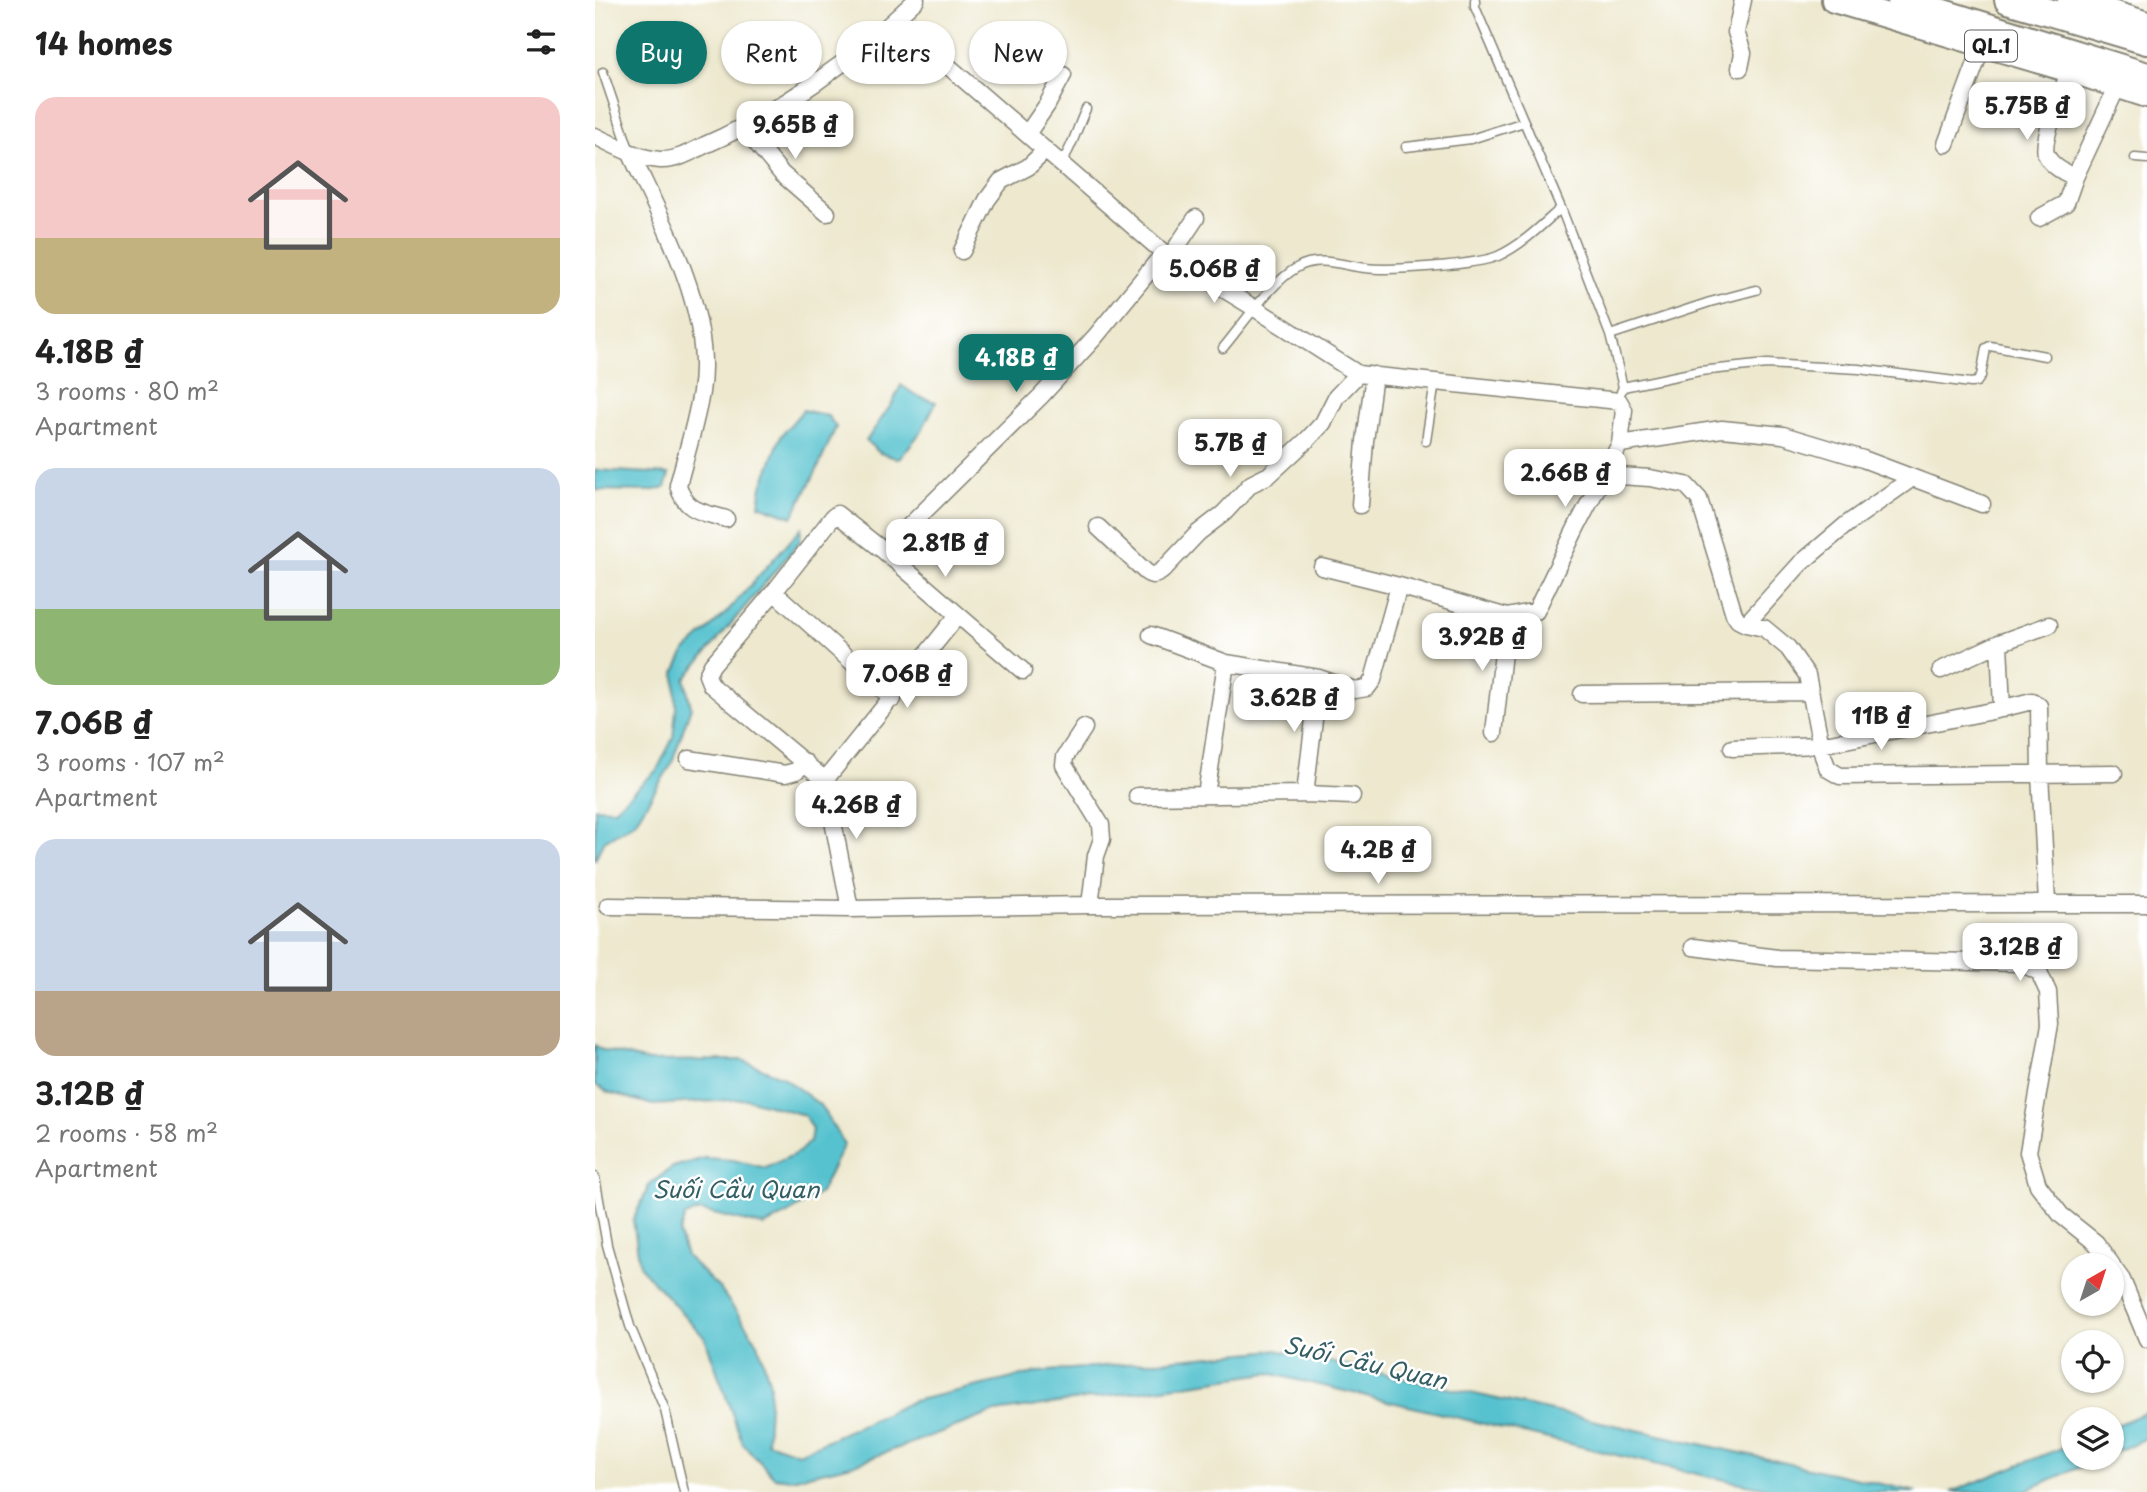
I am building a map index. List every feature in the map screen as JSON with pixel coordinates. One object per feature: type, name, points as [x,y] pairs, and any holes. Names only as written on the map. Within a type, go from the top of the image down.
[{"type":"highway","name":"QL.1","points":[[1901,0],[1986,35],[2147,76]]},
{"type":"highway","name":"QL.1","points":[[2008,0],[2147,41]]},
{"type":"main road","name":"QL.1","points":[[1834,0],[1986,35],[2070,70],[2147,95]]},
{"type":"main road","points":[[2070,0],[2147,24]]},
{"type":"street","points":[[595,136],[631,154],[661,160],[680,157],[744,128],[847,60],[916,0]]},
{"type":"street","points":[[1740,68],[1744,53],[1736,32],[1743,0]]},
{"type":"street","points":[[895,20],[1167,255],[1366,375],[1621,394],[1624,410],[1620,444],[1536,611],[1507,617],[1399,586],[1322,568]]},
{"type":"street","points":[[1946,144],[1986,35]]},
{"type":"street","points":[[2070,70],[2046,136],[2045,151],[2048,159],[2061,171],[2075,177]]},
{"type":"street","points":[[1027,134],[1058,84]]},
{"type":"street","points":[[2039,218],[2066,203],[2075,177],[2118,85]]},
{"type":"street","points":[[744,128],[782,174],[827,213]]},
{"type":"street","points":[[962,251],[987,200],[1002,181],[1028,167],[1046,150]]},
{"type":"street","points":[[631,154],[687,278],[702,345],[701,390],[678,485],[686,504],[696,510],[726,519]]},
{"type":"street","points":[[884,551],[1041,396],[1167,255],[1196,218]]},
{"type":"street","points":[[1360,505],[1366,375]]},
{"type":"street","points":[[1098,527],[1146,572],[1151,576],[1155,575],[1198,533],[1224,513],[1251,484],[1269,474],[1308,439],[1323,423],[1336,397],[1366,375]]},
{"type":"street","points":[[1620,444],[1722,429],[1783,435],[1863,459],[1982,504]]},
{"type":"street","points":[[1604,475],[1650,478],[1686,485],[1699,499],[1734,614],[1746,624],[1764,628],[1788,648],[1807,675],[1820,745],[1828,769],[1840,776],[2114,773]]},
{"type":"street","points":[[1746,624],[1800,564],[1847,524],[1912,479]]},
{"type":"street","points":[[850,909],[825,780],[711,685],[707,675],[712,665],[837,514],[1023,671]]},
{"type":"street","points":[[1151,635],[1226,663],[1319,678],[1355,690],[1367,688],[1373,680],[1399,586]]},
{"type":"street","points":[[774,592],[893,698]]},
{"type":"street","points":[[825,780],[958,615]]},
{"type":"street","points":[[1494,733],[1507,617]]},
{"type":"street","points":[[1941,670],[1999,643],[2049,625]]},
{"type":"street","points":[[1999,643],[2002,709]]},
{"type":"street","points":[[1206,795],[1226,663]]},
{"type":"street","points":[[1305,794],[1319,678]]},
{"type":"street","points":[[1582,694],[1810,692]]},
{"type":"street","points":[[1732,748],[1820,745],[2032,701],[2039,706],[2047,903]]},
{"type":"street","points":[[1084,729],[1065,757],[1064,765],[1101,825],[1102,839],[1096,856],[1090,905]]},
{"type":"street","points":[[689,759],[785,774],[796,771],[806,763]]},
{"type":"street","points":[[1137,796],[1352,796]]},
{"type":"street","points":[[608,906],[850,909],[1090,905],[2147,904]]},
{"type":"street","points":[[1693,947],[1777,958],[2021,963],[2039,972],[2048,992],[2050,1024],[2028,1152],[2038,1185],[2061,1216],[2096,1243],[2103,1253]]},
{"type":"street","points":[[2125,1287],[2147,1339]]},
{"type":"lane","points":[[1475,0],[1475,7],[1561,208],[1610,335],[1621,394],[1700,371],[1767,364],[1859,369],[1971,383],[1977,382],[1981,376],[1986,348],[1990,346],[2045,356]]},
{"type":"lane","points":[[603,72],[631,154]]},
{"type":"lane","points":[[1061,163],[1071,150],[1076,129],[1086,109]]},
{"type":"lane","points":[[1406,147],[1471,139],[1524,122]]},
{"type":"lane","points":[[2135,158],[2147,159]]},
{"type":"lane","points":[[1223,348],[1278,280],[1300,265],[1315,261],[1376,269],[1464,263],[1495,257],[1527,238],[1561,208]]},
{"type":"lane","points":[[1610,335],[1756,290]]},
{"type":"lane","points":[[1426,441],[1435,382]]},
{"type":"lane","points":[[595,1177],[607,1245],[630,1326],[665,1410],[684,1492]]},
{"type":"water","points":[[901,385],[917,396],[936,402],[921,432],[899,459],[880,453],[866,441],[893,402]]},
{"type":"water","points":[[803,410],[828,416],[836,427],[792,517],[759,505],[762,486],[781,436]]},
{"type":"water","points":[[595,470],[669,474],[665,488],[648,491],[595,490]]},
{"type":"water","points":[[801,528],[800,541],[685,679],[691,707],[671,765],[635,822],[603,842],[595,860],[595,808],[614,809],[657,770],[673,738],[675,672],[685,651],[725,614]]},
{"type":"water","name":"Suối Cầu Quan","points":[[595,1045],[603,1050],[648,1061],[742,1060],[783,1077],[820,1105],[844,1144],[820,1193],[786,1215],[764,1226],[701,1211],[685,1216],[679,1234],[686,1256],[720,1289],[758,1343],[770,1384],[767,1442],[799,1453],[913,1401],[1039,1372],[1276,1350],[1917,1492],[1786,1492],[1701,1475],[1268,1373],[995,1412],[852,1465],[791,1479],[774,1477],[743,1444],[705,1338],[640,1267],[633,1220],[650,1184],[673,1167],[705,1158],[733,1160],[766,1168],[799,1152],[810,1141],[812,1129],[804,1115],[747,1099],[653,1105],[608,1092],[595,1085]]},
{"type":"water","points":[[2147,1412],[2147,1438],[2124,1448],[2124,1422]]},
{"type":"water","points":[[2061,1448],[2061,1470],[2073,1470],[2022,1492],[1951,1492]]}]
